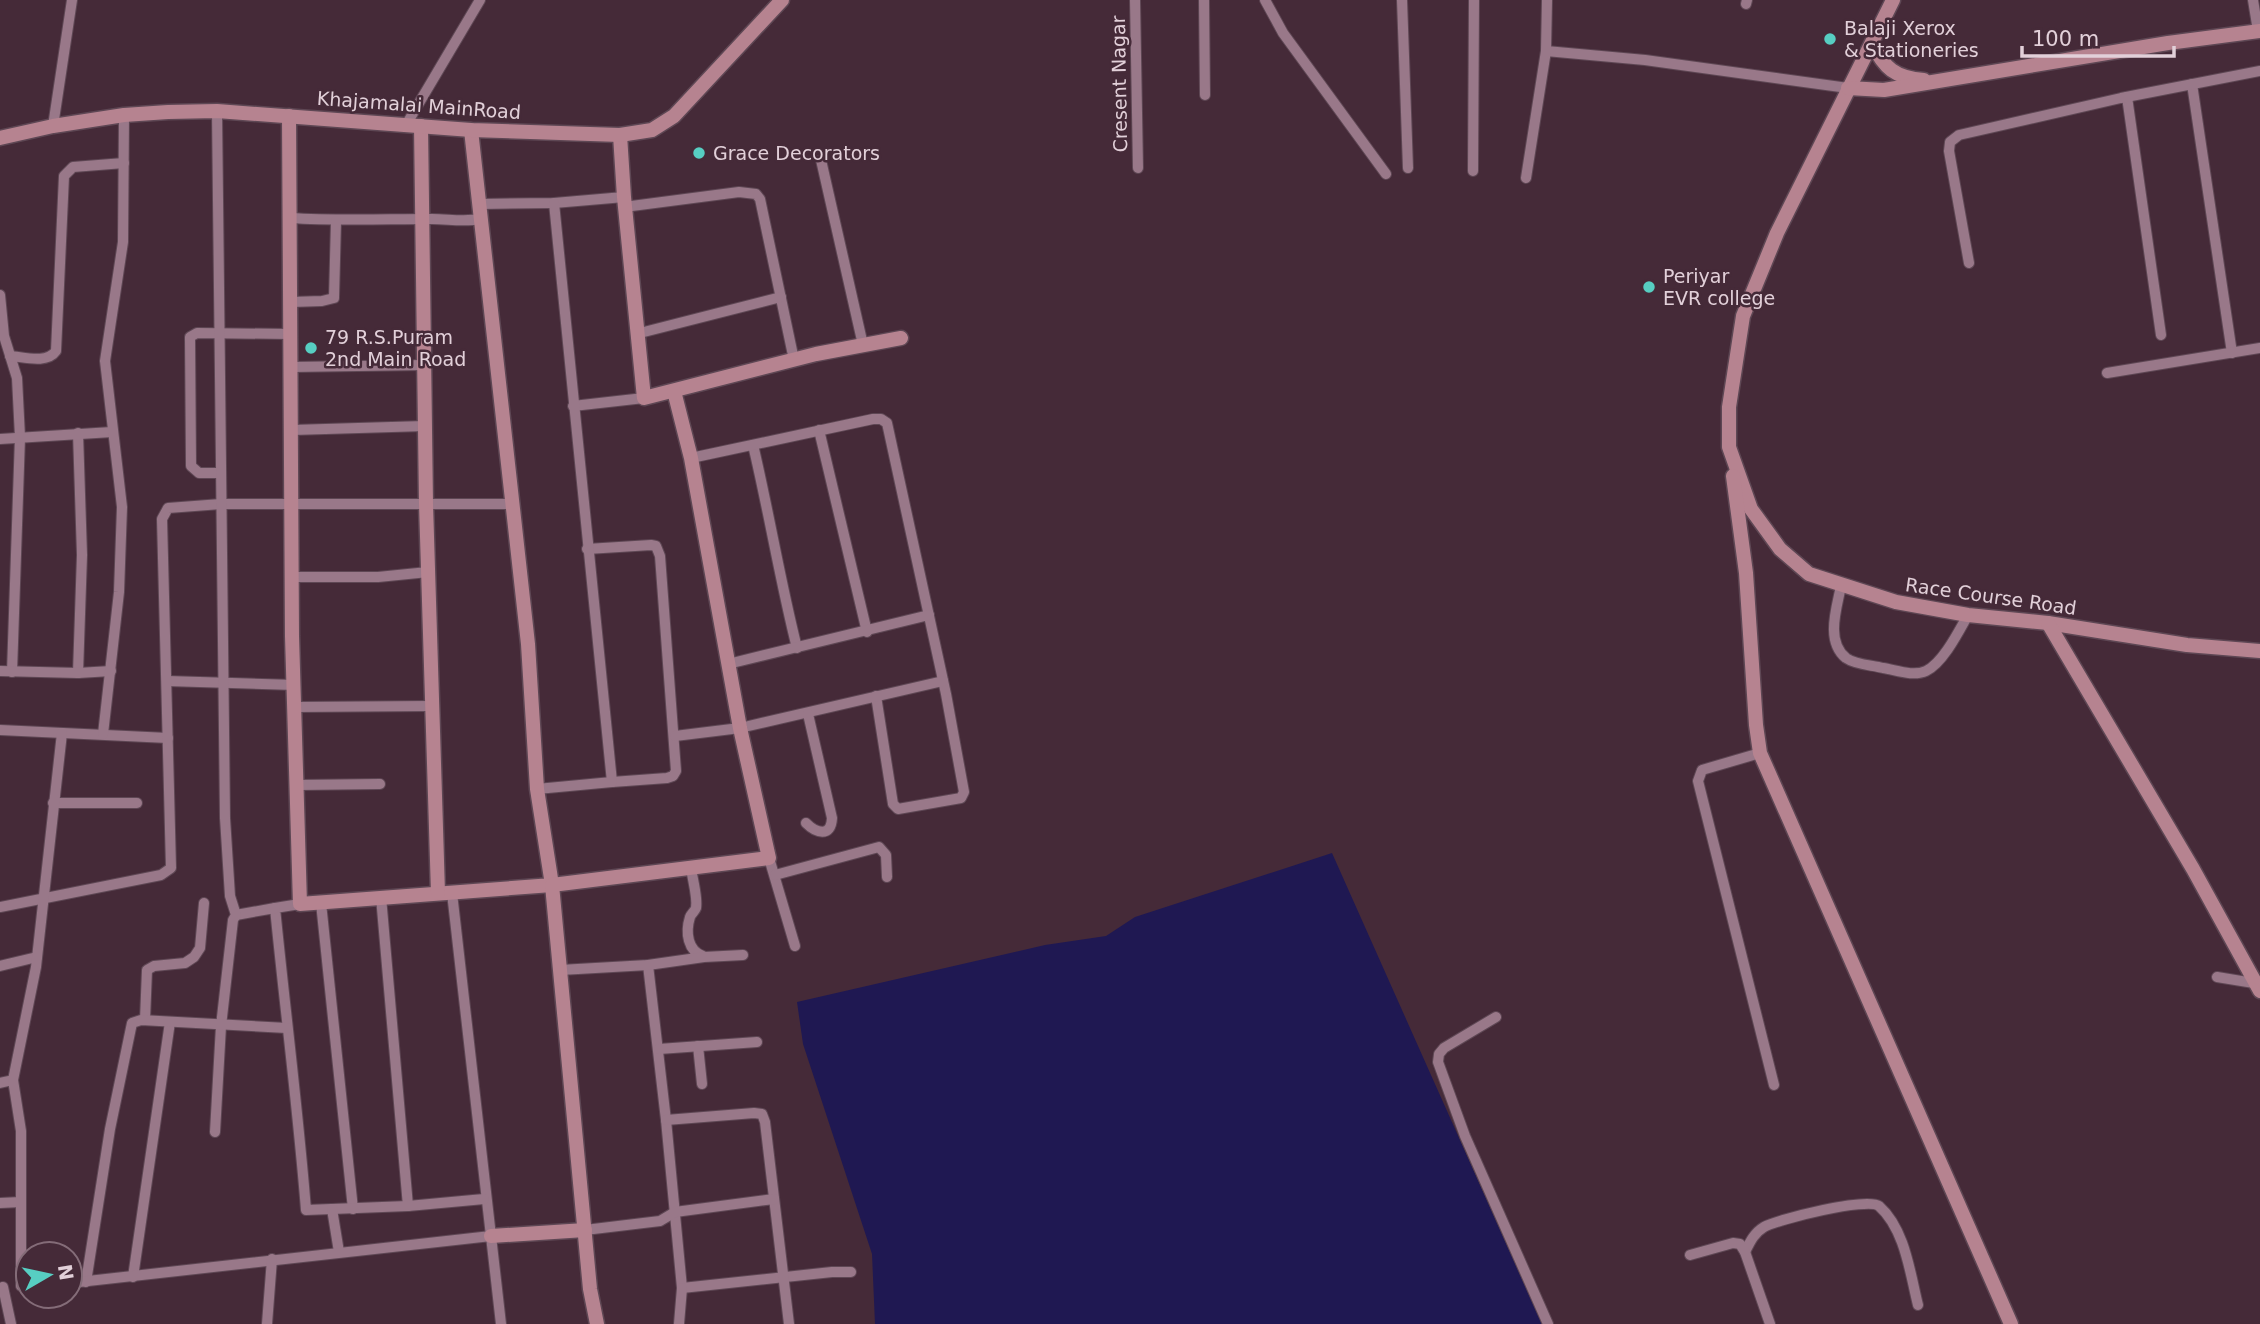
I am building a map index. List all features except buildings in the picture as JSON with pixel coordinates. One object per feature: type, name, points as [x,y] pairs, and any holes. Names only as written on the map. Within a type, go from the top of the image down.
[{"type":"street","points":[[53,126],[72,0]]},
{"type":"street","points":[[480,0],[414,126],[423,219],[426,505],[432,706],[445,893],[501,1324]]},
{"type":"street","name":"Khajamalai MainRoad","points":[[0,138],[53,126],[124,115],[217,111],[471,130],[620,135],[652,130],[674,116],[782,0]]},
{"type":"street","name":"Cresent Nagar","points":[[1135,0],[1138,168]]},
{"type":"street","points":[[1204,0],[1205,95]]},
{"type":"street","points":[[1265,0],[1283,33],[1386,174]]},
{"type":"street","points":[[1402,0],[1408,169]]},
{"type":"street","points":[[1473,172],[1474,0]]},
{"type":"street","points":[[1526,178],[1546,51],[1548,0]]},
{"type":"street","name":"Race Course Road","points":[[1893,0],[1777,233],[1742,316],[1729,407],[1729,447],[1751,509],[1780,549],[1809,574],[1896,602],[1968,615],[2048,623],[2187,645],[2260,651]]},
{"type":"street","points":[[1546,51],[1645,60],[1848,88],[1884,90],[2168,43],[2259,31],[2253,0]]},
{"type":"street","points":[[1872,43],[1880,60],[1891,72],[1913,79],[1939,80]]},
{"type":"street","points":[[1969,263],[1949,151],[1950,142],[1959,135],[2127,97],[2260,71]]},
{"type":"street","points":[[2192,84],[2232,353]]},
{"type":"street","points":[[2127,97],[2161,335]]},
{"type":"street","points":[[215,1132],[221,1026],[233,920],[236,915],[230,896],[226,860],[217,111]]},
{"type":"street","points":[[103,734],[119,592],[122,507],[105,360],[123,242],[124,115]]},
{"type":"street","points":[[289,116],[292,643],[300,904]]},
{"type":"street","points":[[471,130],[528,644],[537,789],[552,885],[590,1289],[597,1324]]},
{"type":"street","points":[[620,135],[636,334],[644,398]]},
{"type":"street","points":[[821,160],[863,345]]},
{"type":"street","points":[[10,356],[46,359],[52,357],[56,351],[64,176],[73,167],[124,163]]},
{"type":"street","points":[[479,204],[624,202],[739,192],[756,194],[760,199],[794,360]]},
{"type":"street","points":[[554,203],[612,782]]},
{"type":"street","points":[[290,218],[423,219],[457,222],[481,219]]},
{"type":"street","points":[[291,302],[334,298],[336,220]]},
{"type":"street","points":[[0,295],[4,336],[17,379],[20,438],[12,672]]},
{"type":"street","points":[[636,334],[781,297]]},
{"type":"street","points":[[220,473],[199,473],[191,466],[189,342],[192,334],[291,334]]},
{"type":"street","points":[[573,406],[644,398],[794,360],[901,338]]},
{"type":"street","points":[[2107,373],[2260,348]]},
{"type":"street","points":[[291,367],[425,365]]},
{"type":"street","points":[[674,391],[691,458],[740,728],[769,858],[795,946]]},
{"type":"street","points":[[691,458],[873,419],[881,419],[887,423],[943,681],[964,792],[961,798],[898,809],[893,804],[876,696]]},
{"type":"street","points":[[292,430],[425,426]]},
{"type":"street","points":[[819,430],[867,632]]},
{"type":"street","points":[[0,439],[112,432]]},
{"type":"street","points":[[78,433],[82,555],[78,673]]},
{"type":"street","points":[[753,445],[797,648]]},
{"type":"street","points":[[1729,447],[1746,573],[1760,753],[2011,1324]]},
{"type":"street","points":[[0,907],[161,875],[171,868],[162,519],[168,508],[221,505],[512,504]]},
{"type":"street","points":[[537,789],[673,776],[677,764],[659,549],[651,545],[587,549]]},
{"type":"street","points":[[292,578],[378,577],[428,572]]},
{"type":"street","points":[[1841,586],[1833,628],[1839,648],[1846,658],[1856,662],[1912,673],[1925,672],[1949,648],[1968,615]]},
{"type":"street","points":[[729,664],[929,615]]},
{"type":"street","points":[[2048,623],[2259,986]]},
{"type":"street","points":[[0,671],[111,671]]},
{"type":"street","points":[[167,681],[295,685]]},
{"type":"street","points":[[674,736],[740,728],[943,681]]},
{"type":"street","points":[[295,708],[432,706]]},
{"type":"street","points":[[806,823],[814,831],[821,832],[832,825],[808,714]]},
{"type":"street","points":[[0,730],[169,738]]},
{"type":"street","points":[[22,1240],[20,1119],[13,1080],[37,957],[62,733]]},
{"type":"street","points":[[1760,753],[1702,770],[1698,781],[1774,1085]]},
{"type":"street","points":[[297,785],[380,784]]},
{"type":"street","points":[[53,803],[137,803]]},
{"type":"street","points":[[775,875],[878,846],[886,855],[887,877]]},
{"type":"street","points":[[236,915],[300,904],[552,885],[769,858]]},
{"type":"street","points":[[691,867],[696,907],[690,918],[688,934],[691,948],[704,957]]},
{"type":"street","points":[[381,897],[408,1206]]},
{"type":"street","points":[[145,1020],[147,970],[154,966],[184,963],[194,957],[200,948],[204,903]]},
{"type":"street","points":[[321,903],[353,1209]]},
{"type":"street","points":[[275,908],[298,1107],[306,1210],[408,1206],[484,1199]]},
{"type":"street","points":[[560,970],[648,965],[743,955]]},
{"type":"street","points":[[0,966],[37,957]]},
{"type":"street","points":[[648,965],[659,1049],[682,1288],[679,1324]]},
{"type":"street","points":[[2217,976],[2259,986]]},
{"type":"street","points":[[1496,1017],[1444,1048],[1439,1054],[1438,1062],[1465,1136],[1548,1324]]},
{"type":"street","points":[[287,1028],[136,1021],[131,1028],[110,1129],[86,1282],[272,1259],[660,1221],[675,1213],[774,1199]]},
{"type":"street","points":[[133,1277],[170,1022]]},
{"type":"street","points":[[659,1049],[757,1042]]},
{"type":"street","points":[[698,1046],[702,1084]]},
{"type":"street","points":[[0,1083],[13,1080]]},
{"type":"street","points":[[666,1120],[754,1112],[762,1114],[789,1324]]},
{"type":"street","points":[[0,1203],[21,1202]]},
{"type":"street","points":[[1745,1252],[1755,1233],[1775,1223],[1842,1206],[1872,1203],[1878,1205],[1892,1222],[1903,1246],[1918,1305]]},
{"type":"street","points":[[332,1209],[339,1252]]},
{"type":"street","points":[[1690,1255],[1733,1243],[1740,1244],[1770,1324]]},
{"type":"street","points":[[267,1324],[272,1259]]},
{"type":"street","points":[[682,1288],[852,1272]]},
{"type":"street","points":[[1,1287],[10,1324]]},
{"type":"shaded area","points":[[1332,853],[1542,1324],[875,1324],[872,1254],[803,1044],[797,1002],[1045,945],[1106,936],[1135,917]]},
{"type":"place","name":"Balaji Xerox & Stationeries","points":[[1830,39]]},
{"type":"place","name":"Grace Decorators","points":[[699,153]]},
{"type":"place","name":"Periyar EVR college","points":[[1649,287]]},
{"type":"place","name":"79 R.S.Puram 2nd Main Road","points":[[311,348]]}]
